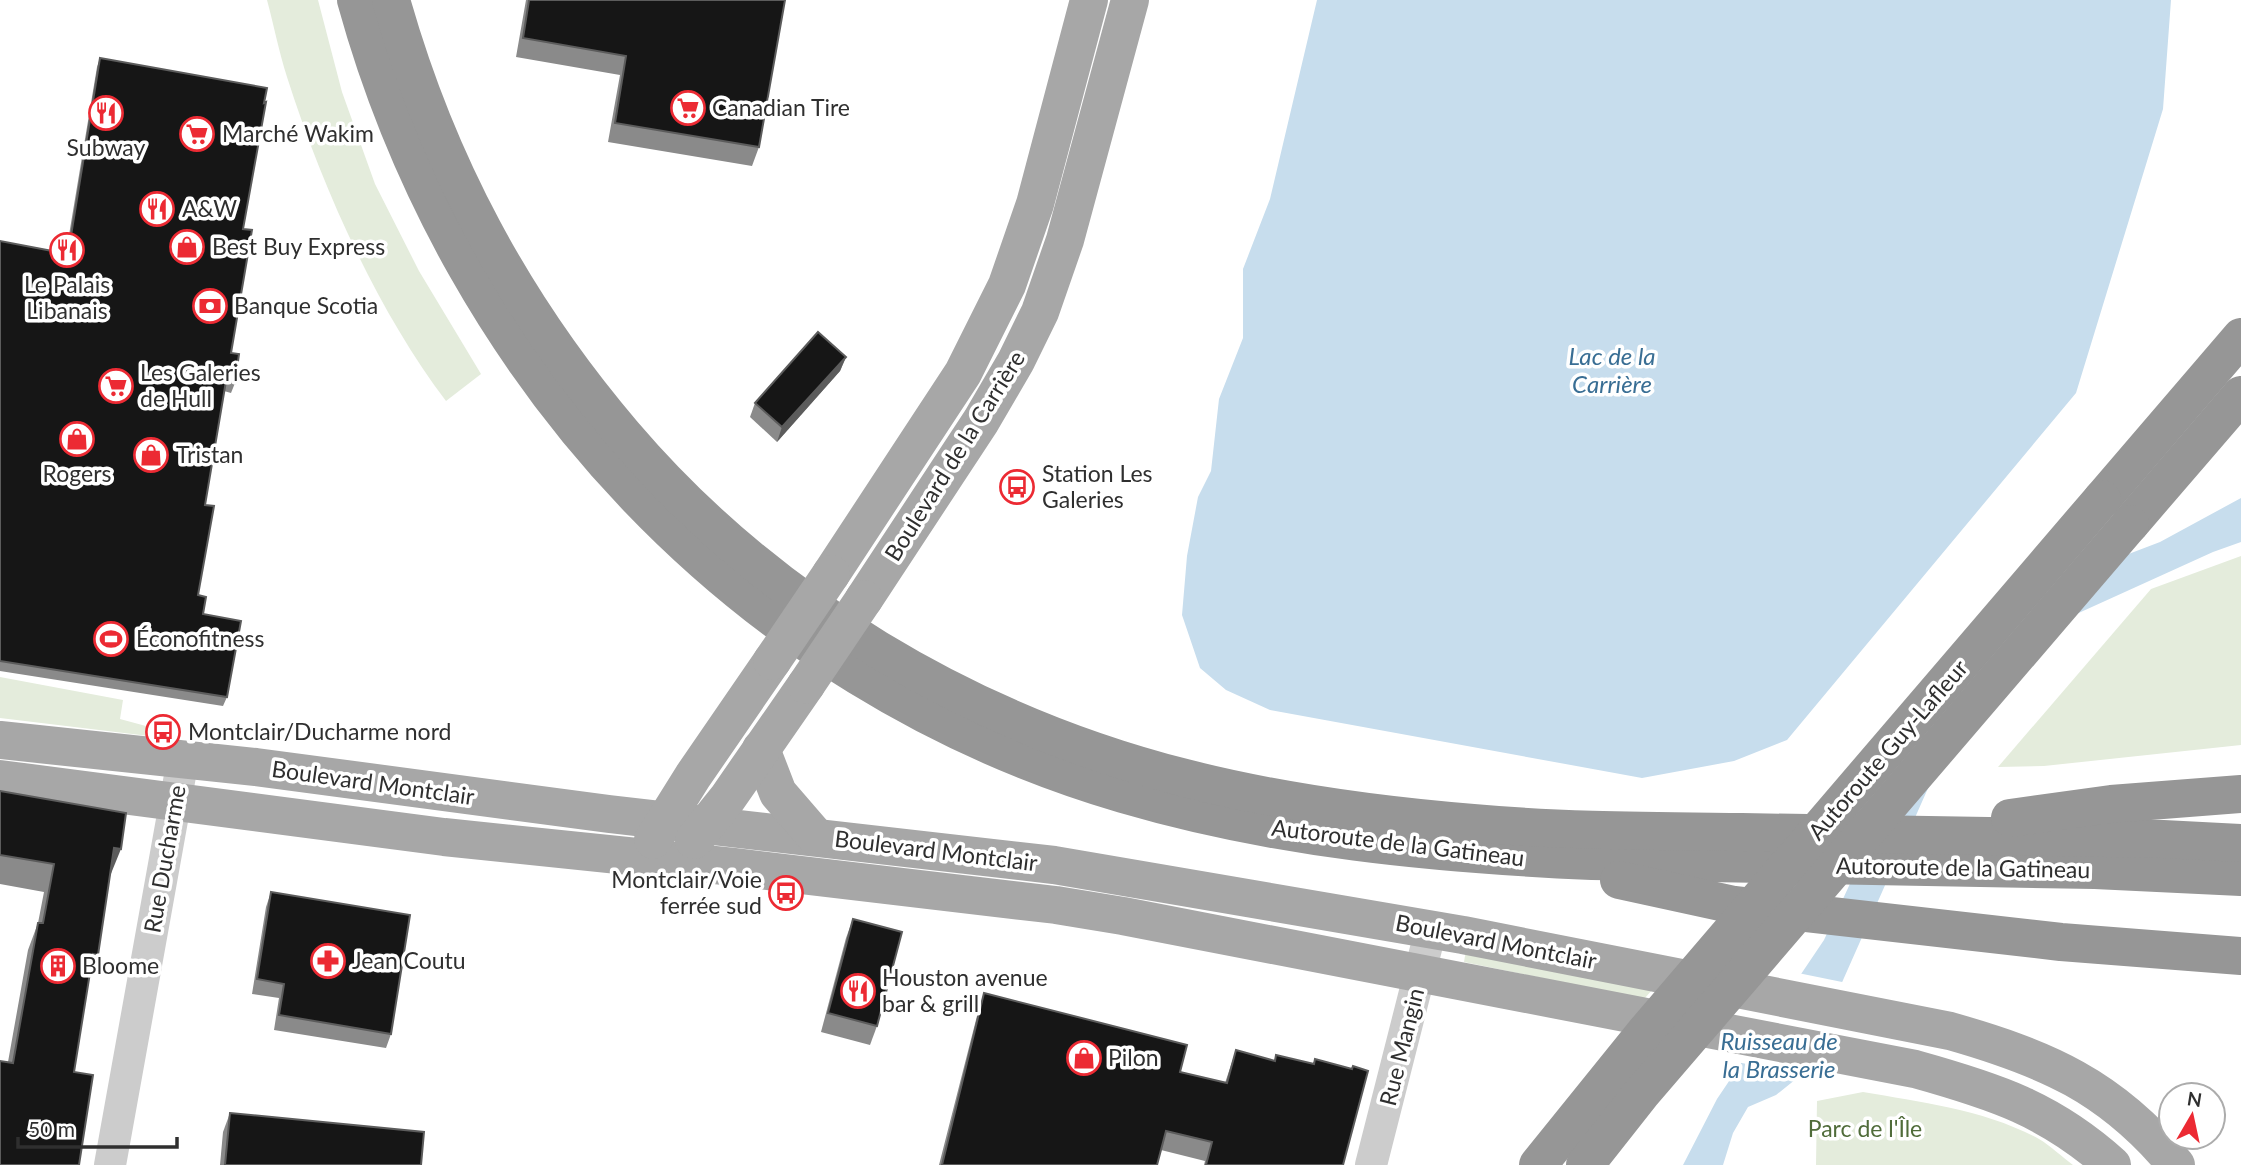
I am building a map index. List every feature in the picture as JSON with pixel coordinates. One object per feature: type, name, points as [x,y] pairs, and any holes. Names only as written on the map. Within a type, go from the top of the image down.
[{"type":"highway","name":"Autoroute de la Gatineau","points":[[356,0],[389,104],[420,180],[467,271],[508,337],[562,411],[628,489],[674,536],[754,603],[838,662],[907,703],[989,743],[1097,786],[1189,812],[1282,831],[1397,848],[1511,858],[1618,862],[1818,850],[1897,835],[1935,852],[2095,870],[2241,877]]},
{"type":"highway","name":"Autoroute de la Gatineau","points":[[391,0],[418,86],[463,192],[507,276],[565,363],[631,444],[716,530],[799,597],[888,656],[966,698],[1048,734],[1160,771],[1258,794],[1361,811],[1499,825],[1583,829],[1818,850],[1935,852],[2241,843]]},
{"type":"highway","name":"Autoroute Guy-Lafleur","points":[[1584,1165],[2116,511],[2241,337]]},
{"type":"highway","name":"Autoroute Guy-Lafleur","points":[[1538,1165],[1647,1030],[2116,511],[2241,395]]},
{"type":"highway","points":[[1897,835],[2111,804],[2241,794]]},
{"type":"highway","points":[[1511,858],[1734,905],[2061,942],[2241,956]]},
{"type":"highway","points":[[2061,942],[2241,979]]},
{"type":"main road","name":"Boulevard de la Carrière","points":[[660,859],[665,820],[941,408],[963,373],[997,307],[1016,264],[1030,221],[1089,0]]},
{"type":"main road","name":"Boulevard de la Carrière","points":[[660,859],[706,825],[727,799],[981,421],[1040,312],[1069,229],[1130,0]]},
{"type":"main road","name":"Boulevard Montclair","points":[[0,740],[1054,865],[1431,929],[1950,1031],[2033,1058],[2066,1073],[2118,1106],[2176,1165]]},
{"type":"main road","points":[[761,749],[778,793],[816,838]]},
{"type":"main road","name":"Boulevard Montclair","points":[[0,779],[534,847],[660,859],[1086,910],[1915,1069],[2013,1100],[2065,1127],[2112,1165]]},
{"type":"street","name":"Rue Ducharme","points":[[110,1165],[183,760]]},
{"type":"street","name":"Rue Mangin","points":[[1371,1165],[1431,929]]},
{"type":"green space","points":[[267,0],[318,0],[342,92],[375,184],[419,271],[481,374],[446,401],[397,327],[334,204],[287,77]]},
{"type":"green space","points":[[2241,556],[2241,745],[2044,766],[1998,767],[2151,589]]},
{"type":"green space","points":[[0,677],[123,700],[120,719],[157,729],[157,737],[0,718]]},
{"type":"green space","points":[[1466,950],[1653,989],[1644,999],[1464,962]]},
{"type":"green space","name":"Parc de l'Île","points":[[1863,1092],[1953,1108],[1997,1121],[2039,1139],[2073,1165],[1816,1165],[1817,1101]]},
{"type":"water","name":"Lac de la Carrière","points":[[1317,0],[2171,0],[2163,109],[2076,393],[1787,740],[1734,761],[1642,778],[1270,710],[1226,690],[1200,668],[1182,615],[1187,556],[1198,497],[1211,471],[1219,399],[1243,338],[1243,269],[1270,199]]},
{"type":"water","name":"Ruisseau de la Brasserie","points":[[2241,498],[2241,542],[2072,616],[1929,786],[1801,1075],[1776,1095],[1748,1107],[1733,1133],[1723,1165],[1683,1165],[1717,1099],[1824,940],[1909,756],[2071,576],[2160,542]]},
{"type":"pier","points":[[1798,973],[1847,983],[1805,1076],[1737,1062]]},
{"type":"building","name":"Canadian Tire","points":[[529,0],[785,0],[759,147],[615,123],[626,56],[523,38]]},
{"type":"building","name":"Les Galeries de Hull","points":[[100,58],[267,88],[243,229],[252,230],[231,353],[239,354],[235,383],[226,381],[205,505],[214,506],[198,595],[206,597],[203,614],[241,621],[227,697],[0,661],[0,241],[68,254]]},
{"type":"building","points":[[818,332],[846,357],[782,427],[755,403]]},
{"type":"building","points":[[0,791],[126,813],[121,849],[114,848],[98,955],[93,954],[74,1072],[93,1075],[79,1165],[0,1165],[0,1061],[13,1063],[38,923],[43,923],[54,864],[0,855]]},
{"type":"building","name":"Jean Coutu","points":[[271,892],[410,915],[391,1034],[279,1015],[284,984],[257,979]]},
{"type":"building","name":"Houston avenue bar & grill","points":[[853,919],[902,932],[877,1026],[828,1013]]},
{"type":"building","points":[[984,993],[1187,1045],[1180,1072],[1227,1083],[1236,1050],[1275,1061],[1276,1055],[1314,1064],[1315,1059],[1368,1071],[1343,1165],[1206,1165],[1212,1142],[1166,1131],[1157,1165],[942,1165]]},
{"type":"building","points":[[230,1113],[424,1132],[421,1165],[225,1165]]},
{"type":"place","name":"Canadian Tire","points":[[688,108]]},
{"type":"place","name":"Subway","points":[[106,113]]},
{"type":"place","name":"Marché Wakim","points":[[197,134]]},
{"type":"place","name":"A&W","points":[[157,209]]},
{"type":"place","name":"Best Buy Express","points":[[187,247]]},
{"type":"place","name":"Le Palais Libanais","points":[[67,250]]},
{"type":"place","name":"Banque Scotia","points":[[210,306]]},
{"type":"place","name":"Les Galeries de Hull","points":[[116,386]]},
{"type":"place","name":"Rogers","points":[[77,439]]},
{"type":"place","name":"Tristan","points":[[151,455]]},
{"type":"place","name":"Station Les Galeries","points":[[1017,487]]},
{"type":"place","name":"Éconofitness","points":[[111,639]]},
{"type":"place","name":"Montclair/Ducharme nord","points":[[163,732]]},
{"type":"place","name":"Montclair/Voie ferrée sud","points":[[786,893]]},
{"type":"place","name":"Jean Coutu","points":[[328,961]]},
{"type":"place","name":"Bloome","points":[[58,966]]},
{"type":"place","name":"Houston avenue bar & grill","points":[[858,991]]},
{"type":"place","name":"Pilon","points":[[1084,1058]]}]
